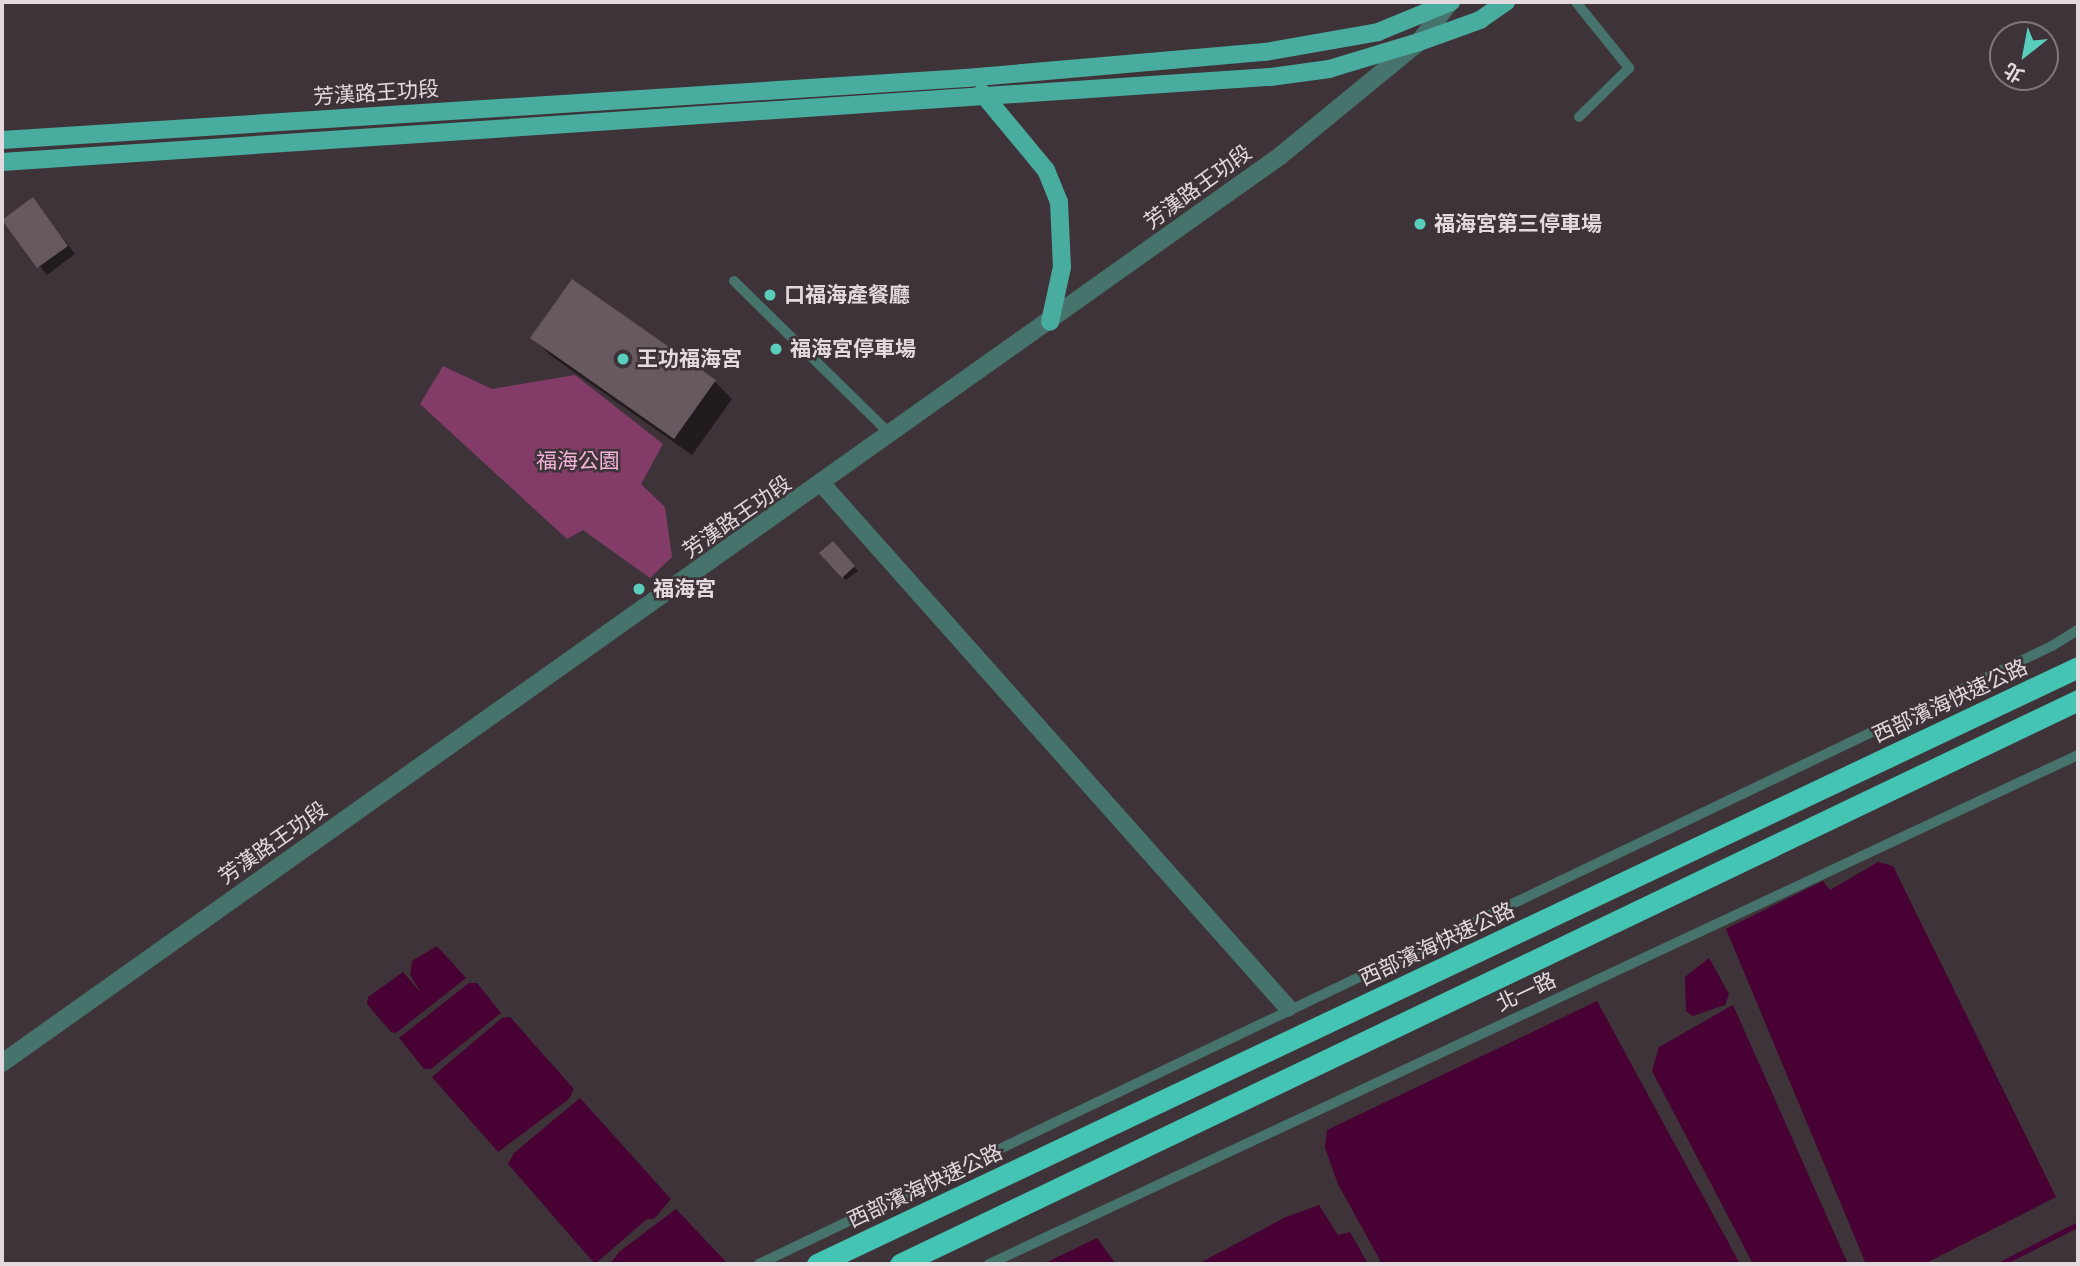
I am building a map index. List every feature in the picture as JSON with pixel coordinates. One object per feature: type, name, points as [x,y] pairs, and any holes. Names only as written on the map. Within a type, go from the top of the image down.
[{"type":"highway","name":"西部濱海快速公路","points":[[817,1264],[2078,667]]},
{"type":"highway","points":[[900,1264],[2078,700]]},
{"type":"main road","name":"芳漢路王功段","points":[[2,140],[967,78],[1265,52],[1378,32],[1450,2]]},
{"type":"main road","points":[[2,162],[1270,77],[1329,69],[1419,42],[1480,20],[1506,2]]},
{"type":"main road","points":[[967,78],[988,98],[1046,170],[1059,202],[1062,267],[1050,322]]},
{"type":"street","name":"芳漢路王功段","points":[[2,1063],[822,484],[1280,156],[1419,42],[1450,2]]},
{"type":"street","points":[[822,484],[1287,1008]]},
{"type":"lane","points":[[1576,2],[1629,68],[1579,117]]},
{"type":"lane","points":[[734,281],[890,435]]},
{"type":"lane","points":[[759,1264],[1287,1008],[2040,652],[2078,630]]},
{"type":"lane","name":"北一路","points":[[989,1264],[2078,755]]},
{"type":"green space","name":"福海公園","points":[[443,366],[492,389],[575,375],[663,444],[641,484],[665,507],[672,557],[650,578],[583,530],[567,539],[420,404]]},
{"type":"shaded area","points":[[1878,862],[1893,866],[2056,1197],[1924,1264],[1866,1264],[1726,929],[1823,881],[1830,890]]},
{"type":"shaded area","points":[[437,946],[466,978],[396,1033],[391,1032],[367,1004],[368,997],[403,972],[422,994],[410,975],[412,961]]},
{"type":"shaded area","points":[[1709,958],[1729,994],[1725,1005],[1693,1016],[1686,1011],[1685,977]]},
{"type":"shaded area","points":[[469,983],[477,983],[501,1013],[431,1069],[424,1069],[399,1038]]},
{"type":"shaded area","points":[[1597,1001],[1740,1264],[1382,1264],[1338,1184],[1325,1148],[1327,1130]]},
{"type":"shaded area","points":[[1733,1005],[1848,1264],[1753,1264],[1652,1071],[1659,1047]]},
{"type":"shaded area","points":[[510,1017],[574,1089],[569,1099],[498,1152],[432,1077],[502,1018]]},
{"type":"shaded area","points":[[580,1098],[671,1199],[654,1219],[647,1219],[595,1264],[508,1164],[514,1153]]},
{"type":"shaded area","points":[[1319,1205],[1338,1235],[1350,1232],[1368,1264],[1198,1264],[1286,1217]]},
{"type":"shaded area","points":[[676,1209],[728,1264],[610,1264],[619,1252]]},
{"type":"shaded area","points":[[1097,1238],[1116,1264],[1043,1264]]},
{"type":"building","points":[[33,197],[68,246],[37,268],[2,220]]},
{"type":"building","name":"王功福海宮","points":[[572,279],[716,380],[674,439],[530,338]]},
{"type":"building","points":[[833,541],[855,566],[842,578],[819,553]]},
{"type":"waterway","points":[[2000,1264],[2078,1224]]},
{"type":"place","name":"福海宮第三停車場","points":[[1420,224]]},
{"type":"place","name":"口福海產餐廳","points":[[770,295]]},
{"type":"place","name":"福海宮停車場","points":[[776,349]]},
{"type":"place","name":"王功福海宮","points":[[623,359]]},
{"type":"place","name":"福海宮","points":[[639,589]]}]
